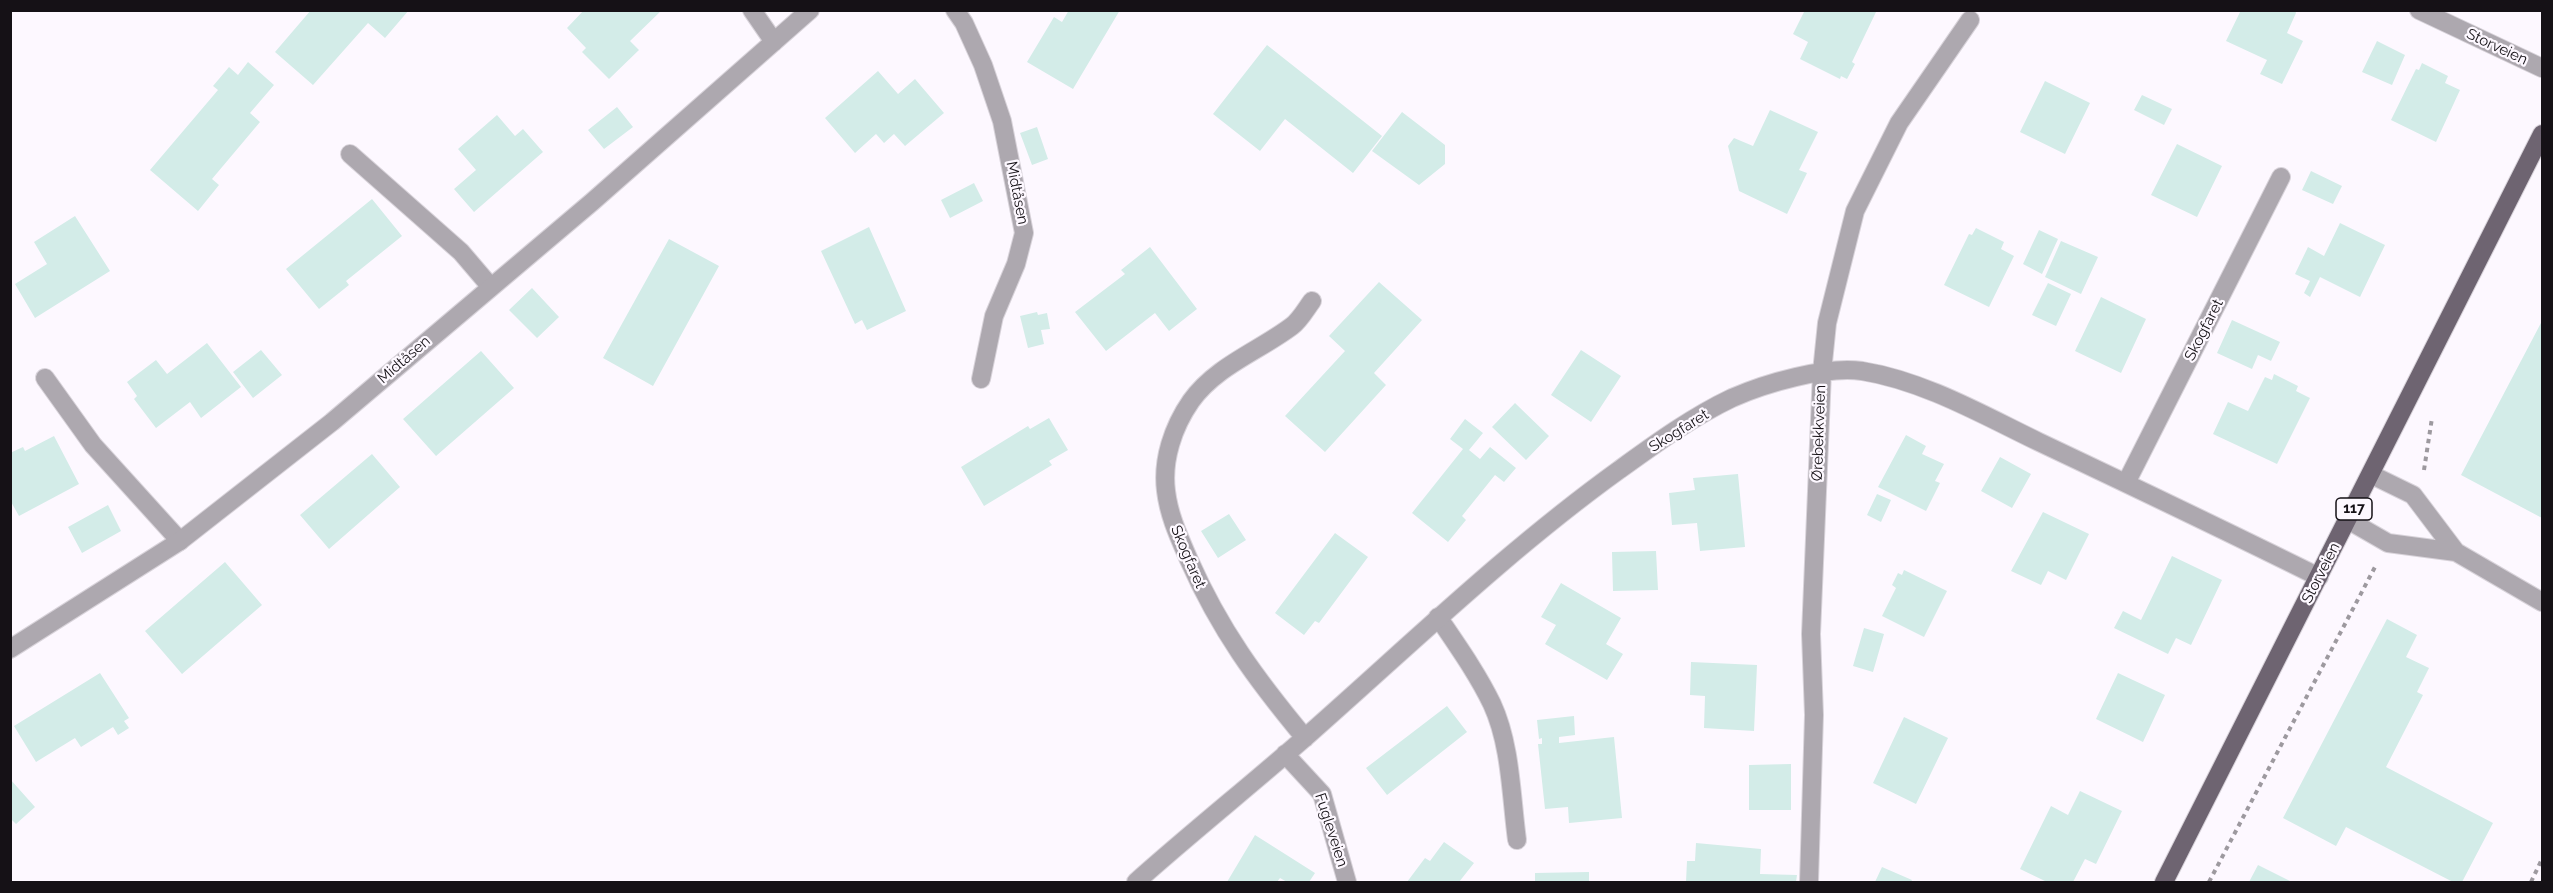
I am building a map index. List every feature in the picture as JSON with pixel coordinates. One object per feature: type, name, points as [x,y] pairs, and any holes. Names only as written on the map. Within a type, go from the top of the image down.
[{"type":"main road","name":"Storveien","points":[[2164,882],[2372,475],[2542,134]]},
{"type":"street","points":[[752,10],[774,42]]},
{"type":"street","name":"Midtåsen","points":[[10,649],[180,542],[332,422],[592,202],[810,10]]},
{"type":"street","name":"Midtåsen","points":[[955,10],[964,23],[983,65],[1002,121],[1024,233],[1016,264],[994,316],[981,379]]},
{"type":"street","name":"Storveien","points":[[2428,13],[2542,68]]},
{"type":"street","name":"Ørebekkveien","points":[[1809,882],[1814,715],[1811,634],[1822,372],[1827,323],[1855,211],[1899,123],[1970,20]]},
{"type":"street","points":[[350,154],[461,252],[490,286]]},
{"type":"street","name":"Skogfaret","points":[[2126,483],[2281,177]]},
{"type":"street","name":"Skogfaret","points":[[1305,738],[1244,662],[1211,608],[1172,523],[1165,489],[1167,456],[1175,430],[1191,401],[1212,378],[1294,325],[1312,301]]},
{"type":"street","name":"Skogfaret","points":[[1136,882],[1201,824],[1305,738],[1438,617],[1575,502],[1671,433],[1733,398],[1822,372],[1858,370],[1899,379],[1960,404],[2319,577]]},
{"type":"street","points":[[45,378],[93,445],[180,542]]},
{"type":"street","points":[[2372,475],[2413,495],[2456,552]]},
{"type":"street","points":[[2348,520],[2388,543],[2456,552],[2542,602]]},
{"type":"street","points":[[1438,617],[1467,660],[1492,705],[1507,761],[1516,840]]},
{"type":"street","name":"Fugleveien","points":[[1285,754],[1322,794],[1347,882]]},
{"type":"path","points":[[2423,476],[2432,418],[2437,408]]},
{"type":"path","points":[[2209,882],[2379,561]]},
{"type":"path","points":[[2531,882],[2542,859]]},
{"type":"building","points":[[311,10],[409,10],[385,38],[368,23],[313,85],[275,52]]},
{"type":"building","points":[[584,10],[594,12],[662,10],[630,41],[639,50],[609,79],[582,52],[586,48],[567,28]]},
{"type":"building","points":[[1069,10],[1120,10],[1073,89],[1027,62],[1054,17],[1062,22]]},
{"type":"building","points":[[1805,10],[1876,12],[1852,62],[1855,64],[1847,79],[1841,76],[1840,79],[1800,59],[1808,42],[1793,34]]},
{"type":"building","points":[[2241,10],[2295,10],[2296,13],[2287,33],[2303,41],[2282,84],[2260,74],[2267,60],[2226,41]]},
{"type":"building","points":[[2377,41],[2405,55],[2392,85],[2362,72]]},
{"type":"building","points":[[1267,45],[1382,136],[1353,173],[1285,119],[1260,151],[1213,114]]},
{"type":"building","points":[[248,62],[274,85],[250,113],[260,122],[212,179],[219,185],[198,211],[150,170],[218,90],[213,86],[229,67],[238,75]]},
{"type":"building","points":[[2422,63],[2448,76],[2445,83],[2460,90],[2436,142],[2391,120],[2416,69],[2419,70]]},
{"type":"building","points":[[878,71],[898,94],[915,79],[944,113],[905,146],[894,134],[884,143],[876,134],[855,153],[825,118]]},
{"type":"building","points":[[2045,81],[2090,103],[2065,154],[2020,132]]},
{"type":"building","points":[[2142,95],[2172,109],[2164,125],[2134,110]]},
{"type":"building","points":[[617,107],[633,127],[604,149],[588,130]]},
{"type":"building","points":[[1770,110],[1818,132],[1799,170],[1807,173],[1787,214],[1739,191],[1728,146],[1734,138],[1753,146]]},
{"type":"building","points":[[1402,112],[1445,145],[1445,164],[1419,185],[1372,151]]},
{"type":"building","points":[[497,115],[515,136],[523,129],[543,152],[474,212],[454,189],[476,170],[458,149]]},
{"type":"building","points":[[1037,127],[1048,159],[1032,165],[1020,133]]},
{"type":"building","points":[[2177,144],[2222,166],[2197,217],[2151,195]]},
{"type":"building","points":[[2311,171],[2342,186],[2333,204],[2302,190]]},
{"type":"building","points":[[974,183],[983,201],[950,218],[941,200]]},
{"type":"building","points":[[372,199],[402,236],[346,281],[349,285],[319,309],[286,269]]},
{"type":"building","points":[[75,216],[110,271],[35,318],[15,284],[47,264],[34,242]]},
{"type":"building","points":[[2340,223],[2385,245],[2360,297],[2320,277],[2310,297],[2304,293],[2310,281],[2295,274],[2308,247],[2324,256]]},
{"type":"building","points":[[869,227],[906,311],[867,330],[862,320],[855,324],[821,251]]},
{"type":"building","points":[[1976,228],[2004,242],[2001,249],[2014,256],[1989,307],[1944,285],[1969,234],[1972,235]]},
{"type":"building","points":[[2039,230],[2058,239],[2042,274],[2023,264]]},
{"type":"building","points":[[669,239],[719,266],[653,386],[603,358]]},
{"type":"building","points":[[2061,241],[2098,257],[2081,294],[2045,277]]},
{"type":"building","points":[[1150,247],[1197,309],[1169,331],[1155,313],[1106,351],[1075,312],[1125,274],[1121,270]]},
{"type":"building","points":[[1379,282],[1422,320],[1374,373],[1386,385],[1325,452],[1285,416],[1345,351],[1329,336]]},
{"type":"building","points":[[2048,283],[2071,294],[2056,326],[2032,315]]},
{"type":"building","points":[[532,288],[559,317],[537,338],[509,310]]},
{"type":"building","points":[[2101,297],[2146,319],[2121,373],[2075,351]]},
{"type":"building","points":[[1037,312],[1038,315],[1047,313],[1050,329],[1041,330],[1044,344],[1028,348],[1020,316]]},
{"type":"building","points":[[2232,320],[2280,342],[2271,361],[2258,355],[2252,369],[2217,353]]},
{"type":"building","points":[[2542,321],[2542,518],[2461,475]]},
{"type":"building","points":[[207,343],[241,387],[201,418],[190,402],[156,428],[134,399],[137,396],[127,382],[156,360],[167,374]]},
{"type":"building","points":[[261,350],[282,375],[253,398],[233,372]]},
{"type":"building","points":[[1581,350],[1621,376],[1591,422],[1551,395]]},
{"type":"building","points":[[481,351],[514,388],[436,456],[403,419]]},
{"type":"building","points":[[2274,374],[2298,386],[2296,391],[2310,398],[2277,464],[2213,434],[2228,402],[2248,411],[2265,377],[2272,380]]},
{"type":"building","points":[[1515,403],[1549,436],[1526,460],[1492,427]]},
{"type":"building","points":[[1049,418],[1068,450],[1049,461],[1052,465],[984,506],[961,467],[1028,426],[1030,429]]},
{"type":"building","points":[[1465,419],[1483,433],[1469,450],[1480,459],[1490,447],[1516,468],[1504,482],[1495,475],[1462,516],[1466,520],[1448,542],[1412,513],[1463,449],[1450,439]]},
{"type":"building","points":[[1906,435],[1926,446],[1922,454],[1944,464],[1935,481],[1940,483],[1926,511],[1878,487]]},
{"type":"building","points":[[54,436],[79,484],[19,516],[10,500],[10,453],[23,447],[25,451]]},
{"type":"building","points":[[372,454],[400,487],[329,549],[300,515]]},
{"type":"building","points":[[2000,457],[2031,474],[2012,508],[1981,491]]},
{"type":"building","points":[[1738,474],[1745,547],[1700,551],[1697,523],[1672,525],[1669,493],[1695,490],[1693,478]]},
{"type":"building","points":[[1877,494],[1891,500],[1881,522],[1867,515]]},
{"type":"building","points":[[108,505],[121,531],[82,553],[68,527]]},
{"type":"building","points":[[2043,512],[2089,534],[2066,580],[2048,571],[2041,585],[2011,571]]},
{"type":"building","points":[[1229,514],[1246,540],[1218,558],[1201,531]]},
{"type":"building","points":[[1335,533],[1368,557],[1319,623],[1315,621],[1304,635],[1275,613]]},
{"type":"building","points":[[1656,551],[1658,590],[1613,591],[1612,552]]},
{"type":"building","points":[[2172,556],[2222,580],[2191,645],[2176,638],[2168,654],[2114,628],[2123,611],[2141,620]]},
{"type":"building","points":[[225,562],[262,605],[182,674],[145,631]]},
{"type":"building","points":[[1904,570],[1947,591],[1924,637],[1882,616],[1896,588],[1892,585],[1898,573],[1902,575]]},
{"type":"building","points":[[1561,583],[1621,618],[1606,644],[1623,654],[1607,680],[1545,644],[1556,625],[1541,617]]},
{"type":"building","points":[[2387,619],[2417,635],[2406,657],[2429,668],[2417,692],[2423,695],[2386,767],[2493,823],[2462,882],[2453,882],[2346,827],[2336,846],[2283,818]]},
{"type":"building","points":[[1864,628],[1884,634],[1873,672],[1853,666]]},
{"type":"building","points":[[1691,662],[1757,665],[1754,731],[1704,728],[1705,696],[1690,695]]},
{"type":"building","points":[[100,673],[129,718],[124,721],[129,728],[118,735],[113,727],[81,747],[75,738],[36,762],[14,726]]},
{"type":"building","points":[[2118,673],[2165,695],[2143,742],[2096,719]]},
{"type":"building","points":[[1447,706],[1467,732],[1387,795],[1366,768]]},
{"type":"building","points":[[1574,716],[1575,735],[1559,737],[1559,743],[1614,737],[1622,818],[1569,823],[1568,807],[1545,809],[1538,744],[1542,744],[1542,738],[1539,739],[1537,720]]},
{"type":"building","points":[[1904,717],[1948,738],[1916,804],[1873,783]]},
{"type":"building","points":[[1791,764],[1791,810],[1749,810],[1749,765]]},
{"type":"building","points":[[10,779],[35,807],[16,824],[10,818]]},
{"type":"building","points":[[2080,791],[2122,811],[2096,864],[2085,859],[2073,882],[2047,882],[2020,869],[2051,806],[2068,815]]},
{"type":"building","points":[[1255,835],[1315,873],[1309,882],[1287,882],[1280,878],[1277,882],[1227,882]]},
{"type":"building","points":[[1444,842],[1474,863],[1459,882],[1407,882],[1425,858],[1430,861]]},
{"type":"building","points":[[1696,843],[1761,849],[1760,874],[1797,875],[1796,882],[1686,882],[1687,861],[1695,861]]},
{"type":"building","points":[[2258,865],[2292,882],[2249,882]]},
{"type":"building","points":[[1882,867],[1912,880],[1911,882],[1875,882]]},
{"type":"building","points":[[1589,872],[1589,882],[1535,882],[1535,873]]}]
